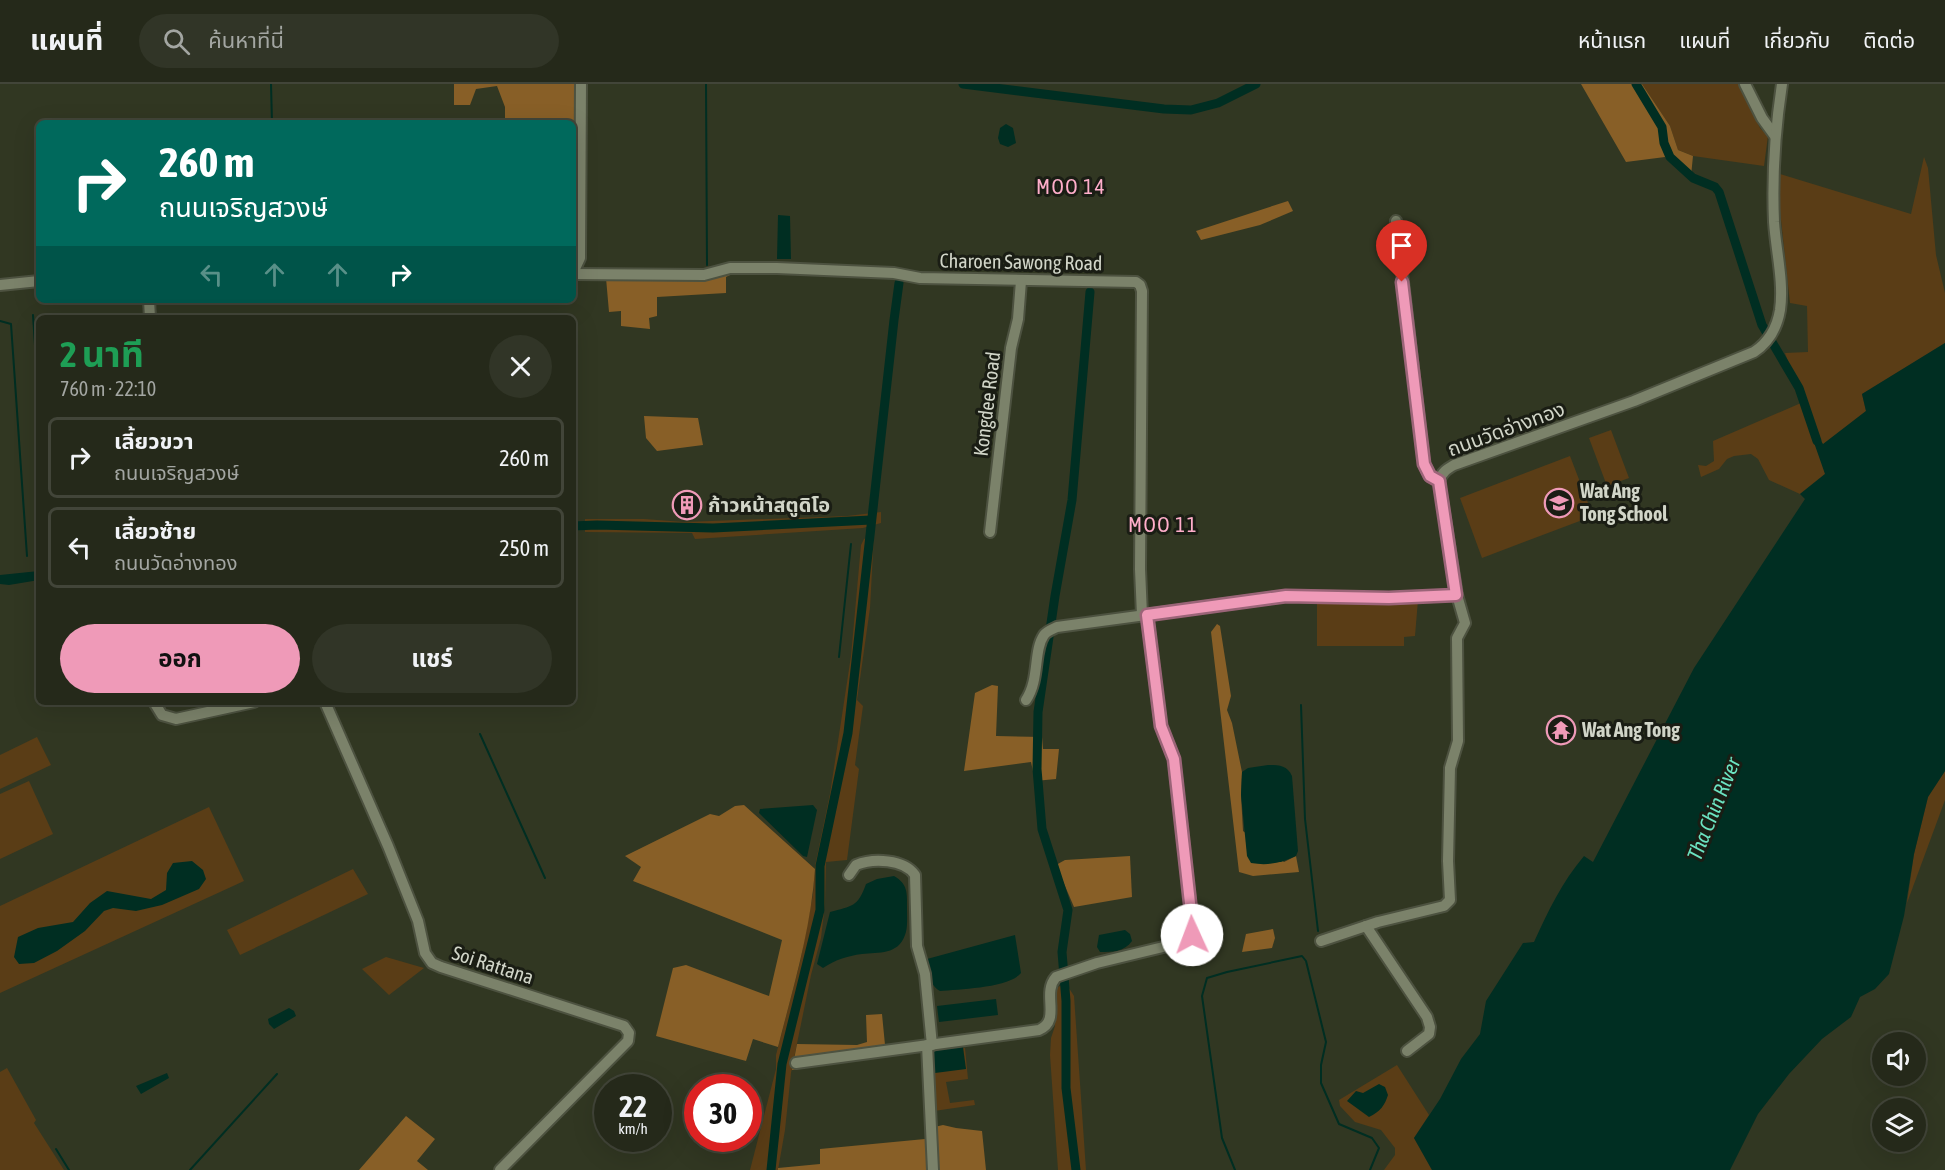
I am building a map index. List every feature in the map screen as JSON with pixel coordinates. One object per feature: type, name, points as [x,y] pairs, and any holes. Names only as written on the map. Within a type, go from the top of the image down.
[{"type":"street","points":[[576,266],[579,258],[581,84]]},
{"type":"street","points":[[1745,84],[1762,118],[1775,136]]},
{"type":"street","name":"ถนนวัดอ่างทอง","points":[[1321,941],[1366,926],[1444,906],[1449,903],[1451,896],[1448,861],[1449,768],[1458,741],[1457,638],[1466,622],[1456,595],[1439,481],[1445,470],[1454,465],[1634,401],[1754,352],[1762,346],[1776,327],[1781,298],[1773,191],[1775,136],[1782,84]]},
{"type":"street","points":[[1396,221],[1424,464],[1430,476],[1439,481]]},
{"type":"street","name":"Charoen Sawong Road","points":[[576,274],[704,275],[730,268],[777,268],[894,273],[920,278],[1130,281],[1140,285],[1142,343],[1140,569],[1144,615]]},
{"type":"street","points":[[0,285],[36,281]]},
{"type":"street","name":"Kongdee Road","points":[[990,532],[1021,281]]},
{"type":"street","points":[[1026,699],[1035,681],[1040,645],[1044,635],[1053,629],[1286,596],[1389,598],[1456,595]]},
{"type":"street","points":[[796,1064],[1039,1030],[1047,1026],[1050,1021],[1051,983],[1056,977],[1076,969],[1188,941],[1193,930],[1174,759],[1161,726],[1144,615]]},
{"type":"street","points":[[156,705],[162,715],[176,719],[240,705]]},
{"type":"street","name":"Soi Rattana","points":[[325,705],[388,846],[418,921],[428,959],[441,967],[624,1026],[629,1032],[628,1041],[500,1170]]},
{"type":"street","points":[[849,875],[853,868],[861,863],[880,862],[899,863],[907,866],[915,875],[916,946],[925,974],[930,1045],[933,1170]]},
{"type":"street","points":[[1366,926],[1427,1017],[1430,1027],[1429,1034],[1407,1051]]},
{"type":"shaded area","points":[[454,84],[577,84],[575,120],[505,120],[505,107],[497,86],[476,89],[470,105],[454,105]]},
{"type":"shaded area","points":[[1581,84],[1642,84],[1670,126],[1678,150],[1693,156],[1691,176],[1665,157],[1626,162]]},
{"type":"shaded area","points":[[1642,84],[1740,84],[1760,128],[1768,136],[1764,166],[1693,156],[1678,150],[1670,126]]},
{"type":"shaded area","points":[[1924,157],[1928,168],[1936,255],[1945,293],[1945,343],[1862,394],[1866,411],[1823,445],[1825,474],[1800,494],[1769,480],[1758,459],[1751,454],[1727,459],[1719,469],[1701,477],[1698,465],[1706,466],[1714,461],[1713,441],[1801,403],[1793,384],[1795,381],[1785,353],[1808,352],[1807,306],[1790,303],[1778,192],[1780,174],[1911,214]]},
{"type":"shaded area","points":[[1288,201],[1293,211],[1260,225],[1201,240],[1196,231]]},
{"type":"shaded area","points":[[736,272],[726,277],[726,293],[657,297],[657,316],[649,318],[650,329],[621,326],[621,311],[609,312],[606,278]]},
{"type":"shaded area","points":[[644,416],[698,418],[703,445],[657,451],[646,438]]},
{"type":"shaded area","points":[[1611,430],[1629,478],[1607,486],[1589,438]]},
{"type":"shaded area","points":[[1570,456],[1593,516],[1482,558],[1460,498]]},
{"type":"shaded area","points":[[881,512],[881,523],[863,528],[695,539],[692,533],[585,532],[585,519],[684,522],[847,516]]},
{"type":"shaded area","points":[[874,534],[870,608],[857,700],[863,706],[855,765],[859,769],[847,860],[826,862],[821,938],[791,1073],[778,1170],[750,1170],[755,1152],[762,1152],[762,1123],[776,1069],[776,1055],[800,962],[813,894],[815,866],[830,794],[851,656],[861,545],[864,539]]},
{"type":"shaded area","points":[[1317,600],[1418,600],[1415,636],[1404,637],[1404,646],[1317,646]]},
{"type":"shaded area","points":[[1217,624],[1220,626],[1231,696],[1227,710],[1232,723],[1242,772],[1243,831],[1284,862],[1296,856],[1299,872],[1253,876],[1239,872],[1211,632]]},
{"type":"shaded area","points":[[992,685],[998,686],[996,736],[1042,737],[1043,749],[1059,749],[1056,779],[1035,781],[1031,762],[964,771],[975,693]]},
{"type":"shaded area","points":[[37,737],[51,765],[0,789],[0,755]]},
{"type":"shaded area","points":[[1945,771],[1945,800],[1907,903],[1914,854],[1928,797]]},
{"type":"shaded area","points":[[29,781],[53,834],[0,859],[0,794]]},
{"type":"shaded area","points":[[744,805],[815,869],[810,914],[778,1047],[753,1039],[746,1061],[656,1036],[673,968],[686,965],[769,996],[782,940],[633,881],[641,867],[625,856],[710,814],[719,816],[735,806]]},
{"type":"shaded area","points":[[209,807],[244,881],[0,993],[0,906]]},
{"type":"shaded area","points":[[1130,856],[1132,897],[1074,907],[1056,865],[1065,860]]},
{"type":"shaded area","points":[[353,869],[368,894],[240,955],[227,930]]},
{"type":"shaded area","points":[[1273,929],[1275,938],[1272,948],[1242,952],[1246,934]]},
{"type":"shaded area","points":[[386,957],[424,968],[389,995],[362,969]]},
{"type":"shaded area","points":[[1065,982],[1074,996],[1086,1170],[1058,1170],[1050,1055],[1051,1038],[1055,1026],[1056,989]]},
{"type":"shaded area","points":[[882,1014],[886,1055],[839,1063],[811,1061],[810,1067],[792,1070],[797,1044],[857,1045],[867,1042],[866,1015]]},
{"type":"shaded area","points":[[965,1048],[968,1079],[946,1082],[950,1103],[974,1100],[975,1105],[934,1111],[929,1050]]},
{"type":"shaded area","points":[[1397,1065],[1429,1115],[1414,1138],[1432,1170],[1384,1170],[1395,1155],[1395,1148],[1381,1130],[1355,1122],[1340,1106],[1339,1100]]},
{"type":"shaded area","points":[[7,1068],[36,1120],[34,1123],[64,1170],[0,1170],[0,1072]]},
{"type":"shaded area","points":[[406,1116],[435,1139],[417,1161],[428,1170],[359,1170]]},
{"type":"shaded area","points":[[943,1125],[982,1131],[986,1170],[778,1170],[778,1168],[820,1164],[820,1149],[925,1139],[926,1129]]},
{"type":"water","points":[[1006,124],[1013,128],[1016,143],[1008,147],[1000,144],[998,138],[1000,128]]},
{"type":"water","points":[[778,215],[790,216],[791,259],[777,259]]},
{"type":"water","name":"Tha Chin River","points":[[1945,343],[1945,771],[1928,797],[1914,854],[1904,916],[1889,974],[1875,989],[1860,997],[1851,1017],[1822,1039],[1789,1074],[1758,1114],[1730,1170],[1432,1170],[1414,1138],[1440,1099],[1461,1059],[1480,1034],[1486,1001],[1523,943],[1534,942],[1556,897],[1576,866],[1584,856],[1593,862],[1694,668],[1805,499],[1800,494],[1825,474],[1811,434],[1815,431],[1823,444],[1866,411],[1862,394]]},
{"type":"water","points":[[36,571],[36,580],[9,585],[0,584],[0,575]]},
{"type":"water","points":[[1268,765],[1285,768],[1292,776],[1298,851],[1296,856],[1280,862],[1251,863],[1247,856],[1241,795],[1242,772],[1248,768]]},
{"type":"water","points":[[813,805],[817,810],[807,857],[803,856],[759,813],[760,809]]},
{"type":"water","points":[[192,861],[203,870],[206,879],[199,889],[162,905],[136,911],[113,908],[104,911],[85,931],[57,951],[34,963],[19,964],[14,957],[18,937],[38,928],[73,922],[90,903],[107,891],[151,899],[166,890],[167,873],[173,863]]},
{"type":"water","points":[[894,876],[902,882],[907,893],[906,932],[898,946],[887,951],[846,957],[823,968],[817,964],[830,912],[857,901],[866,884]]},
{"type":"water","points":[[1125,930],[1130,934],[1132,941],[1129,945],[1118,951],[1100,952],[1097,947],[1099,935]]},
{"type":"water","points":[[1015,935],[1021,973],[1015,978],[984,987],[940,991],[933,985],[927,959]]},
{"type":"water","points":[[996,999],[998,1015],[939,1022],[937,1006]]},
{"type":"water","points":[[289,1008],[296,1016],[274,1029],[268,1019]]},
{"type":"water","points":[[963,1047],[966,1069],[935,1073],[932,1051]]},
{"type":"water","points":[[167,1073],[169,1078],[141,1094],[136,1086]]},
{"type":"water","points":[[1379,1084],[1385,1087],[1388,1095],[1382,1108],[1373,1115],[1369,1117],[1347,1101],[1356,1091],[1363,1093]]},
{"type":"waterway","points":[[271,84],[272,120]]},
{"type":"waterway","points":[[706,84],[707,265]]},
{"type":"waterway","points":[[963,84],[1164,109],[1191,110],[1218,103],[1256,84]]},
{"type":"waterway","points":[[1636,84],[1662,127],[1664,143],[1670,157],[1693,178],[1715,187],[1719,192],[1762,325],[1799,388],[1817,441]]},
{"type":"waterway","points":[[771,1170],[782,1064],[820,910],[820,866],[848,733],[899,283]]},
{"type":"waterway","points":[[1076,1170],[1066,1088],[1066,1001],[1062,952],[1068,910],[1042,829],[1037,769],[1038,712],[1072,500],[1090,292]]},
{"type":"waterway","points":[[33,315],[36,360]]},
{"type":"waterway","points":[[0,321],[11,324],[27,556]]},
{"type":"waterway","points":[[576,526],[713,528],[871,520]]},
{"type":"waterway","points":[[839,657],[851,544]]},
{"type":"waterway","points":[[1301,705],[1305,819],[1318,931]]},
{"type":"waterway","points":[[480,734],[545,878]]},
{"type":"waterway","points":[[1235,1170],[1222,1138],[1202,996],[1207,978],[1302,956],[1306,961],[1326,1042],[1321,1065],[1321,1083],[1339,1124],[1372,1138],[1379,1148],[1370,1170]]},
{"type":"waterway","points":[[190,1170],[277,1074]]},
{"type":"waterway","points":[[56,1149],[69,1170]]},
{"type":"place","name":"Wat Ang Tong School","points":[[1559,503]]},
{"type":"place","name":"ก้าวหน้าสตูดิโอ","points":[[687,505]]},
{"type":"place","name":"Wat Ang Tong","points":[[1561,730]]},
{"type":"district","name":"MOO 14","points":[[1071,187]]},
{"type":"district","name":"MOO 11","points":[[1163,525]]},
{"type":"route","points":[[1192,935],[1178,784],[1174,759],[1161,726],[1147,615],[1256,599],[1301,595],[1389,598],[1456,595],[1439,481],[1430,476],[1424,464],[1402,282]]}]
